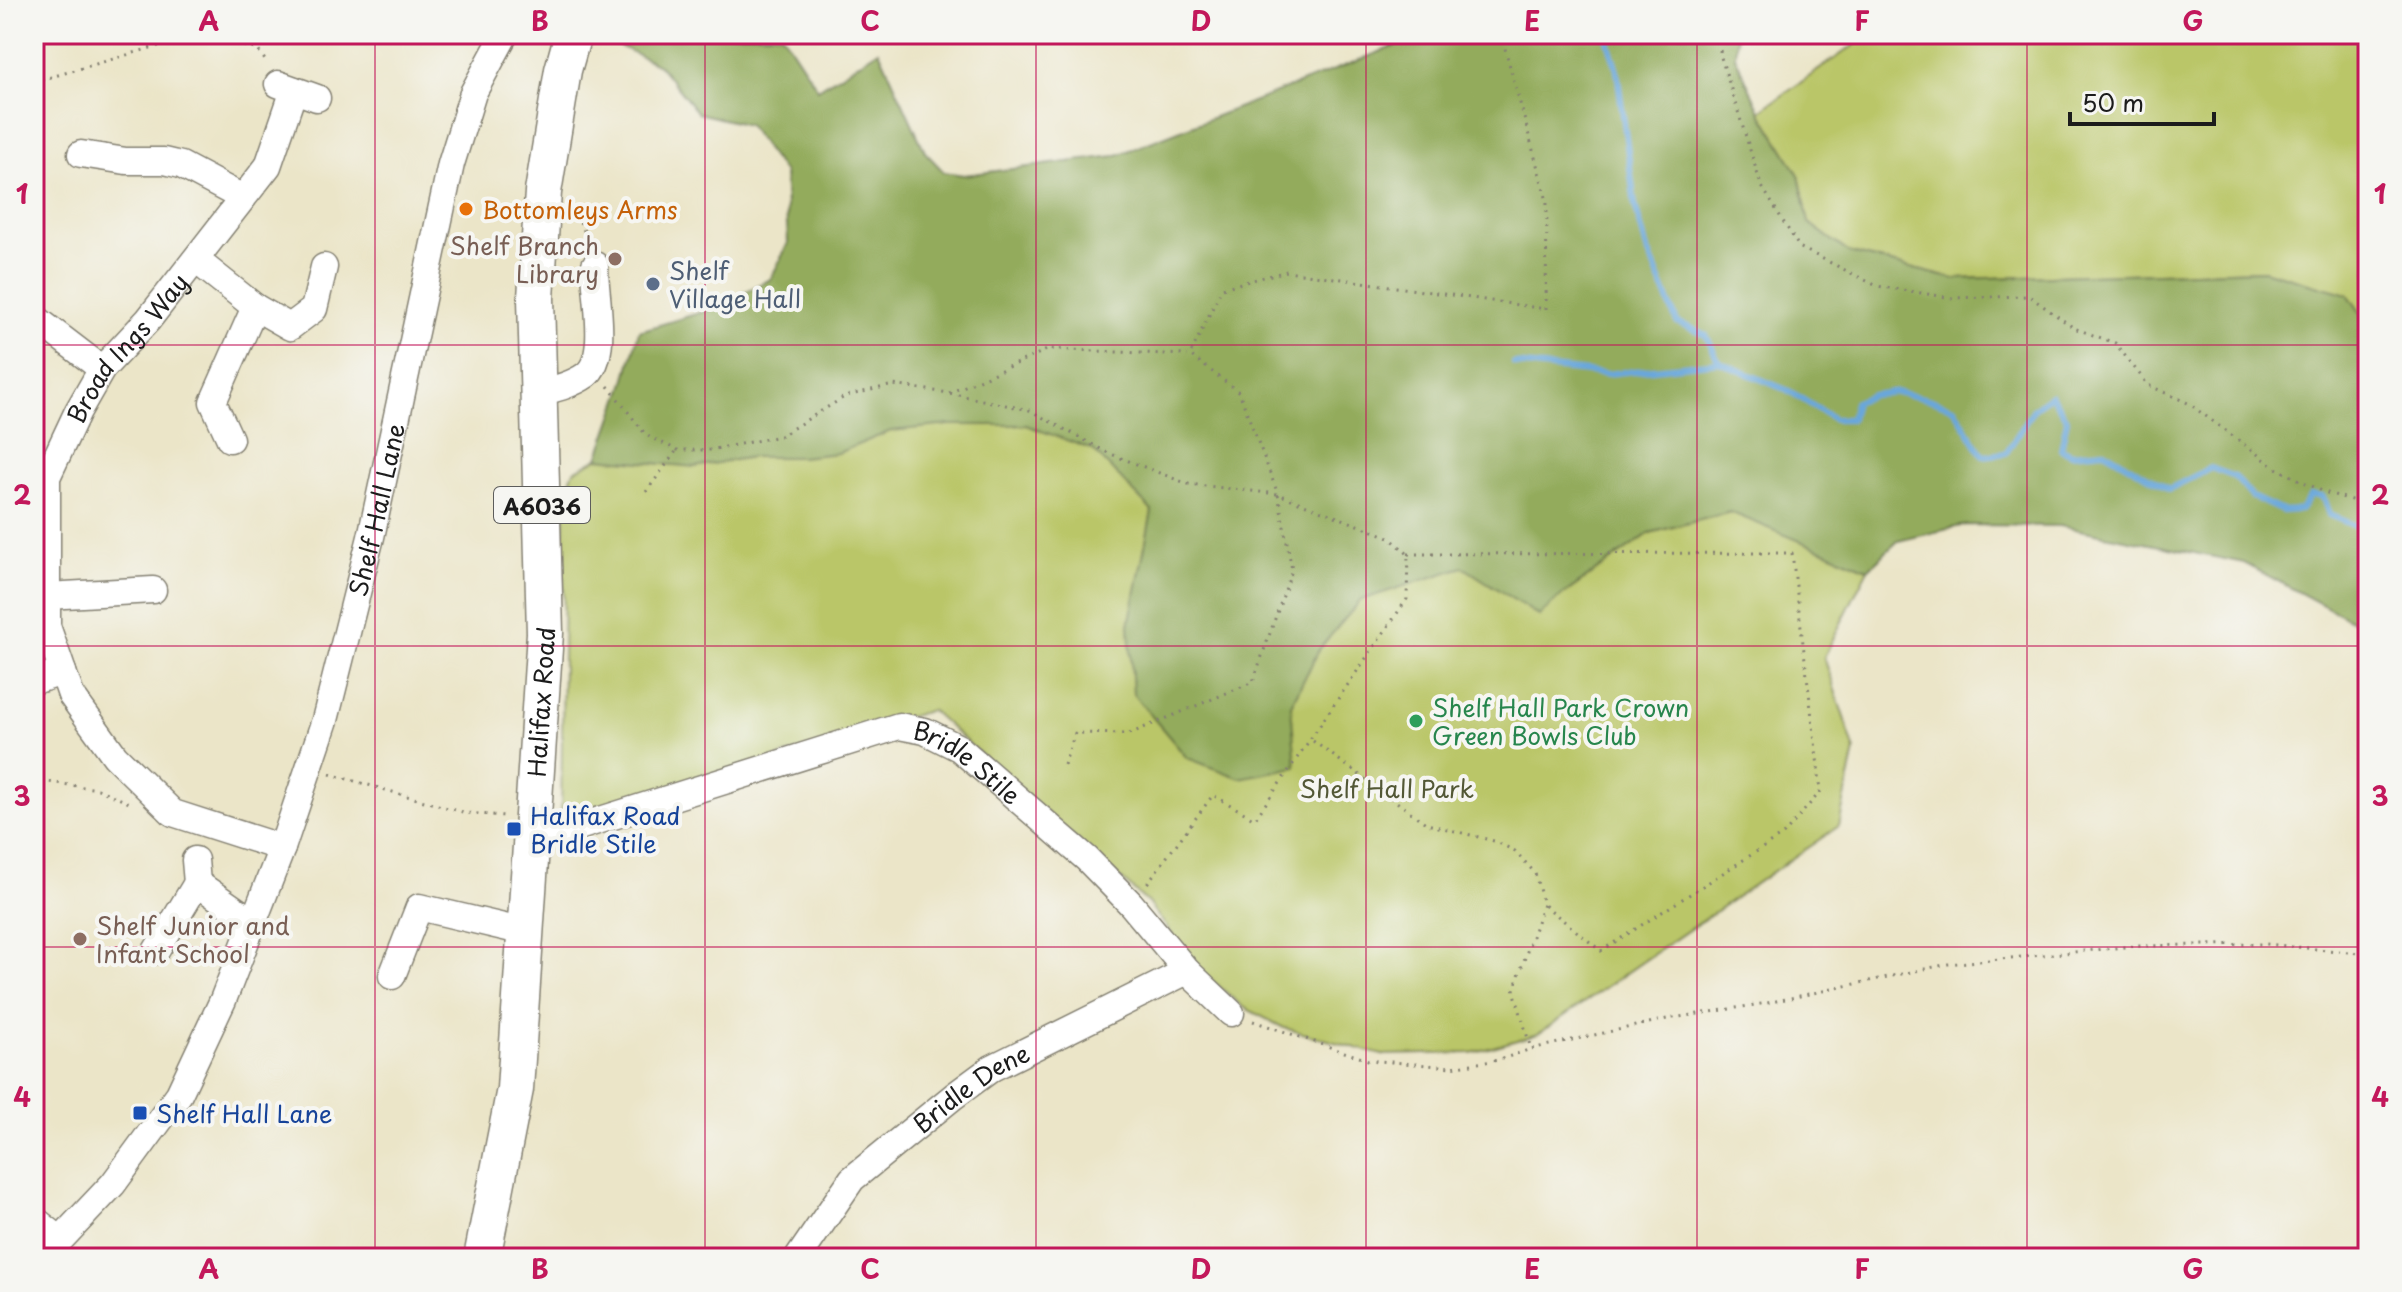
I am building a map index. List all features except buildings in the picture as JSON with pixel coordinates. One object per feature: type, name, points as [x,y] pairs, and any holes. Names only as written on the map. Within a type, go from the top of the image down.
[{"type":"highway","name":"A6036","points":[[544,183],[563,70],[573,34]]},
{"type":"highway","name":"Halifax Road","points":[[482,1258],[515,1089],[545,633],[536,298],[544,183]]},
{"type":"street","name":"Shelf Hall Lane","points":[[51,1249],[113,1184],[179,1094],[223,1000],[282,848],[325,720],[371,537],[451,164],[473,93],[505,34]]},
{"type":"street","name":"Broad Ings Way","points":[[282,848],[173,813],[115,756],[71,695],[47,626],[40,494],[78,411],[102,369],[148,320],[268,166],[296,91]]},
{"type":"street","points":[[81,154],[181,165],[241,197]]},
{"type":"street","points":[[196,260],[255,307],[290,327],[314,309],[324,267]]},
{"type":"street","points":[[539,393],[567,385],[588,374],[597,357],[600,334],[595,265]]},
{"type":"street","points":[[230,439],[213,402],[255,307]]},
{"type":"street","points":[[34,317],[102,369]]},
{"type":"street","points":[[47,596],[153,590]]},
{"type":"street","points":[[34,681],[63,672]]},
{"type":"street","name":"Bridle Stile","points":[[532,827],[575,828],[899,726],[925,731],[959,748],[1087,859],[1131,904],[1187,971],[1231,1013]]},
{"type":"street","points":[[156,951],[196,872],[253,922]]},
{"type":"street","points":[[392,976],[419,907],[525,932]]},
{"type":"street","name":"Bridle Dene","points":[[798,1258],[852,1179],[954,1096],[992,1068],[1187,971]]},
{"type":"street","points":[[34,1219],[51,1249]]},
{"type":"path","points":[[34,82],[199,34]]},
{"type":"path","points":[[206,34],[258,50],[296,91]]},
{"type":"path","points":[[1190,355],[1222,288],[1287,271],[1546,309],[1547,201],[1501,34]]},
{"type":"path","points":[[1721,34],[1720,54],[1761,185],[1799,247],[1877,286],[1952,298],[2029,296],[2074,328],[2115,343],[2148,385],[2188,403],[2276,468],[2324,492],[2368,505]]},
{"type":"path","points":[[544,183],[563,188],[588,237],[595,265]]},
{"type":"path","points":[[949,393],[1049,349],[1190,355],[1239,392],[1278,494],[1292,570],[1253,682],[1129,734],[1075,733],[1064,765]]},
{"type":"path","points":[[588,374],[608,387],[646,435],[677,450],[710,450],[780,436],[846,396],[893,385],[1029,410],[1108,453],[1188,484],[1278,494],[1389,537],[1408,554],[1792,553],[1821,791],[1784,834],[1601,951],[1543,904]]},
{"type":"path","points":[[646,492],[677,450]]},
{"type":"path","points":[[1131,904],[1213,795],[1255,819],[1407,599],[1408,554]]},
{"type":"path","points":[[1311,740],[1427,824],[1494,841],[1515,851],[1535,873],[1543,904],[1514,990],[1531,1049]]},
{"type":"path","points":[[309,767],[466,813],[532,827]]},
{"type":"path","points":[[34,780],[98,789],[135,806]]},
{"type":"path","points":[[1231,1013],[1368,1060],[1451,1067],[1499,1060],[1531,1049],[1667,1019],[1767,1003],[1948,964],[2136,946],[2266,944],[2368,954]]},
{"type":"green space","points":[[604,34],[782,34],[818,89],[879,50],[925,152],[944,172],[964,175],[1115,156],[1395,46],[1411,34],[1737,34],[1735,56],[1760,111],[1799,175],[1809,223],[1848,252],[1954,279],[2263,270],[2348,294],[2368,324],[2368,629],[2244,563],[2060,526],[1965,525],[1898,541],[1868,569],[1730,512],[1650,533],[1561,596],[1539,616],[1463,567],[1361,600],[1320,648],[1291,705],[1296,767],[1240,778],[1187,758],[1133,694],[1129,625],[1152,511],[1093,450],[1026,425],[950,425],[891,431],[838,453],[752,457],[695,467],[598,458],[639,331],[709,310],[771,279],[788,243],[784,173],[748,125],[698,113],[659,65],[603,38]]},
{"type":"green space","points":[[1870,34],[2368,34],[2368,324],[2348,294],[2263,270],[1954,279],[1848,252],[1809,223],[1799,175],[1760,111]]},
{"type":"green space","name":"Shelf Hall Park","points":[[998,344],[1561,596],[1650,533],[1731,512],[1868,569],[1824,657],[1855,751],[1839,826],[1538,1034],[1472,1053],[1382,1055],[1284,1028],[1243,1007],[1199,969],[1148,903],[931,710],[561,824],[565,494],[574,471],[598,458]]},
{"type":"waterway","points":[[1606,34],[1617,71],[1635,205],[1646,246],[1677,322],[1706,335],[1719,362],[1789,391],[1834,419],[1851,419],[1855,402],[1872,395],[1895,392],[1954,408],[1983,456],[2006,453],[2033,410],[2051,395],[2067,420],[2061,449],[2071,454],[2104,451],[2169,489],[2211,468],[2235,477],[2252,497],[2282,511],[2301,510],[2311,495],[2323,497],[2329,515],[2368,528]]},
{"type":"waterway","points":[[1514,364],[1606,374],[1719,362]]},
{"type":"place","name":"Bottomleys Arms","points":[[466,209]]},
{"type":"place","name":"Shelf Branch Library","points":[[615,259]]},
{"type":"place","name":"Shelf Village Hall","points":[[653,284]]},
{"type":"place","name":"Shelf Hall Park Crown Green Bowls Club","points":[[1416,721]]},
{"type":"place","name":"Halifax Road Bridle Stile","points":[[514,829]]},
{"type":"place","name":"Shelf Junior and Infant School","points":[[80,939]]},
{"type":"place","name":"Shelf Hall Lane","points":[[140,1113]]}]
